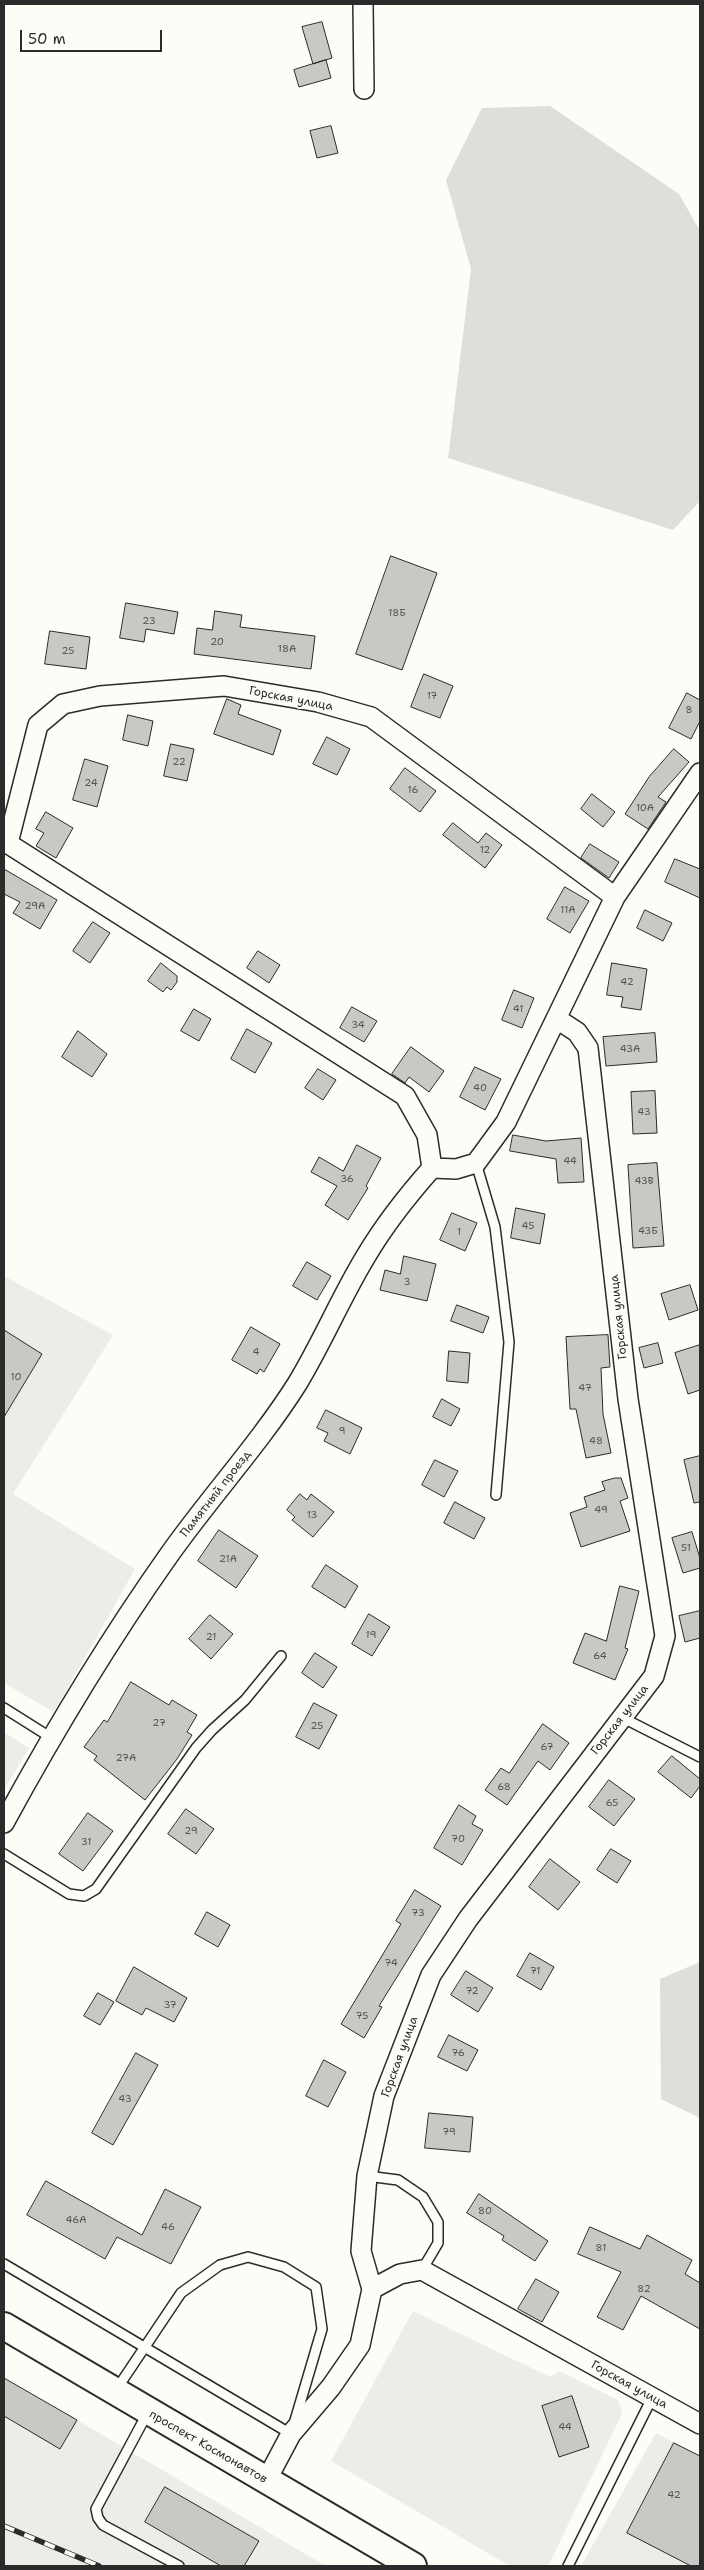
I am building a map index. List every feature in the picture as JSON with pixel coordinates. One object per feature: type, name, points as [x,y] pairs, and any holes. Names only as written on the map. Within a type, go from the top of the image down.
[{"type":"main road","name":"проспект Космонавтов","points":[[4,2326],[412,2566]]},
{"type":"street","points":[[363,4],[364,89]]},
{"type":"street","name":"Горская улица","points":[[432,1168],[427,1135],[406,1096],[6,842],[38,725],[63,704],[100,696],[224,686],[318,702],[371,717],[616,897]]},
{"type":"street","points":[[432,1168],[456,1169],[476,1163],[506,1122],[616,897],[700,773]]},
{"type":"street","name":"Горская улица","points":[[266,2481],[291,2434],[332,2386],[360,2345],[372,2289],[361,2251],[367,2176],[384,2096],[431,1974],[468,1919],[654,1676],[665,1636],[628,1399],[588,1048],[577,1032],[557,1019]]},
{"type":"street","name":"Памятный проезд","points":[[4,1823],[50,1737],[170,1554],[238,1467],[297,1384],[366,1255],[403,1201],[432,1168]]},
{"type":"street","points":[[372,2289],[400,2274],[422,2270]]},
{"type":"street","name":"Горская улица","points":[[422,2270],[700,2424]]},
{"type":"lane","points":[[476,1163],[495,1227],[509,1342],[496,1495]]},
{"type":"lane","points":[[4,1854],[70,1894],[84,1896],[96,1889],[196,1748],[212,1730],[245,1700],[281,1656]]},
{"type":"lane","points":[[4,1708],[50,1737]]},
{"type":"lane","points":[[623,1718],[700,1757]]},
{"type":"lane","points":[[367,2176],[398,2180],[423,2197],[438,2222],[438,2243],[422,2270]]},
{"type":"lane","points":[[4,2264],[144,2348],[291,2434],[322,2330],[316,2287],[284,2267],[248,2257],[220,2266],[181,2294],[144,2348],[115,2392]]},
{"type":"lane","points":[[568,2566],[652,2398]]},
{"type":"lane","points":[[148,2412],[96,2509],[98,2518],[103,2525],[179,2566]]},
{"type":"shaded area","points":[[550,106],[679,194],[700,231],[700,501],[673,530],[448,458],[471,269],[446,180],[482,108]]},
{"type":"shaded area","points":[[4,1276],[113,1335],[13,1494],[135,1569],[54,1712],[4,1683]]},
{"type":"shaded area","points":[[4,1732],[29,1748],[4,1790]]},
{"type":"shaded area","points":[[700,1962],[700,2118],[661,2099],[660,1979]]},
{"type":"shaded area","points":[[413,2311],[550,2377],[559,2371],[618,2400],[622,2414],[548,2566],[510,2566],[331,2461]]},
{"type":"shaded area","points":[[4,2378],[77,2420],[326,2566],[4,2566]]},
{"type":"shaded area","points":[[656,2433],[700,2456],[700,2566],[581,2566]]},
{"type":"building","points":[[322,22],[332,58],[313,64],[302,27]]},
{"type":"building","points":[[326,60],[331,78],[299,87],[294,70]]},
{"type":"building","points":[[331,126],[338,153],[317,158],[310,131]]},
{"type":"building","points":[[391,556],[437,573],[402,670],[356,654]]},
{"type":"building","points":[[126,603],[178,612],[174,634],[146,629],[144,642],[120,638]]},
{"type":"building","points":[[215,611],[242,615],[240,627],[315,636],[311,669],[194,654],[197,628],[212,630]]},
{"type":"building","points":[[50,631],[90,637],[86,669],[45,664]]},
{"type":"building","points":[[424,674],[453,686],[440,718],[411,707]]},
{"type":"building","points":[[687,693],[700,700],[700,721],[691,739],[669,728]]},
{"type":"building","points":[[227,699],[241,705],[238,714],[281,730],[273,755],[214,734]]},
{"type":"building","points":[[128,715],[153,721],[148,746],[123,740]]},
{"type":"building","points":[[327,737],[350,749],[337,775],[313,764]]},
{"type":"building","points":[[171,744],[194,749],[187,781],[164,776]]},
{"type":"building","points":[[674,749],[689,762],[658,797],[666,802],[648,829],[625,814],[649,777]]},
{"type":"building","points":[[85,759],[108,766],[97,807],[73,800]]},
{"type":"building","points":[[405,768],[436,791],[420,812],[390,789]]},
{"type":"building","points":[[592,794],[615,812],[603,827],[581,809]]},
{"type":"building","points":[[46,812],[73,828],[56,858],[36,846],[44,833],[36,829]]},
{"type":"building","points":[[453,823],[478,843],[486,833],[502,845],[485,868],[443,835]]},
{"type":"building","points":[[590,844],[619,862],[609,878],[581,858]]},
{"type":"building","points":[[675,859],[700,869],[700,898],[665,882]]},
{"type":"building","points":[[4,869],[57,900],[40,929],[13,913],[20,902],[4,894]]},
{"type":"building","points":[[565,887],[589,901],[570,933],[547,919]]},
{"type":"building","points":[[645,910],[672,923],[663,941],[637,928]]},
{"type":"building","points":[[93,922],[110,933],[90,963],[73,951]]},
{"type":"building","points":[[258,951],[280,965],[269,983],[247,968]]},
{"type":"building","points":[[161,963],[177,976],[177,982],[171,990],[167,987],[163,992],[148,981]]},
{"type":"building","points":[[612,963],[647,969],[641,1010],[621,1007],[623,997],[607,995]]},
{"type":"building","points":[[514,990],[534,998],[522,1028],[502,1020]]},
{"type":"building","points":[[352,1007],[377,1021],[364,1042],[340,1028]]},
{"type":"building","points":[[194,1009],[211,1019],[199,1041],[181,1031]]},
{"type":"building","points":[[247,1029],[272,1043],[255,1073],[231,1059]]},
{"type":"building","points":[[78,1031],[107,1054],[92,1077],[62,1057]]},
{"type":"building","points":[[655,1033],[657,1062],[606,1066],[603,1037]]},
{"type":"building","points":[[411,1047],[444,1071],[429,1092],[409,1077],[405,1083],[392,1074]]},
{"type":"building","points":[[475,1067],[501,1079],[485,1110],[460,1097]]},
{"type":"building","points":[[318,1069],[336,1080],[323,1100],[305,1088]]},
{"type":"building","points":[[655,1091],[657,1133],[633,1134],[631,1092]]},
{"type":"building","points":[[513,1135],[546,1141],[581,1138],[584,1182],[558,1183],[556,1159],[510,1151]]},
{"type":"building","points":[[357,1145],[381,1158],[366,1186],[368,1188],[348,1220],[325,1205],[337,1186],[311,1172],[319,1157],[343,1171]]},
{"type":"building","points":[[657,1163],[664,1246],[633,1248],[628,1165]]},
{"type":"building","points":[[516,1208],[545,1214],[540,1244],[511,1238]]},
{"type":"building","points":[[452,1213],[477,1223],[465,1251],[440,1240]]},
{"type":"building","points":[[404,1256],[436,1264],[427,1301],[380,1290],[385,1270],[400,1274]]},
{"type":"building","points":[[307,1262],[331,1276],[317,1300],[293,1286]]},
{"type":"building","points":[[690,1285],[698,1310],[669,1320],[661,1294]]},
{"type":"building","points":[[457,1305],[489,1317],[483,1333],[451,1321]]},
{"type":"building","points":[[251,1327],[280,1344],[264,1372],[260,1369],[257,1374],[232,1360]]},
{"type":"building","points":[[4,1330],[42,1354],[4,1417]]},
{"type":"building","points":[[608,1335],[610,1367],[601,1368],[603,1414],[611,1453],[586,1458],[576,1409],[570,1409],[566,1337]]},
{"type":"building","points":[[658,1343],[663,1363],[644,1368],[639,1348]]},
{"type":"building","points":[[700,1345],[700,1390],[688,1394],[675,1353]]},
{"type":"building","points":[[449,1351],[470,1353],[468,1383],[447,1381]]},
{"type":"building","points":[[442,1399],[460,1409],[451,1426],[433,1417]]},
{"type":"building","points":[[326,1410],[362,1428],[350,1454],[324,1441],[328,1433],[317,1428]]},
{"type":"building","points":[[700,1456],[700,1502],[694,1503],[684,1460]]},
{"type":"building","points":[[435,1460],[458,1471],[444,1497],[422,1485]]},
{"type":"building","points":[[621,1478],[628,1498],[620,1501],[630,1531],[581,1547],[570,1513],[587,1507],[584,1497],[605,1490],[602,1482]]},
{"type":"building","points":[[300,1494],[307,1500],[311,1494],[334,1512],[313,1537],[292,1520],[295,1517],[287,1510]]},
{"type":"building","points":[[455,1502],[485,1518],[474,1539],[444,1523]]},
{"type":"building","points":[[219,1530],[258,1556],[236,1588],[198,1561]]},
{"type":"building","points":[[692,1532],[700,1558],[700,1568],[683,1573],[672,1538]]},
{"type":"building","points":[[326,1565],[358,1586],[345,1608],[312,1587]]},
{"type":"building","points":[[620,1586],[639,1591],[625,1648],[628,1649],[615,1680],[573,1663],[585,1633],[606,1641]]},
{"type":"building","points":[[700,1611],[700,1638],[685,1642],[679,1616]]},
{"type":"building","points":[[369,1614],[390,1627],[372,1656],[352,1644]]},
{"type":"building","points":[[210,1615],[233,1634],[211,1659],[189,1639]]},
{"type":"building","points":[[315,1653],[337,1667],[323,1688],[302,1673]]},
{"type":"building","points":[[131,1682],[169,1705],[172,1700],[197,1715],[187,1732],[192,1735],[177,1759],[145,1800],[94,1760],[97,1756],[84,1747],[104,1720],[107,1722]]},
{"type":"building","points":[[314,1703],[337,1715],[319,1749],[296,1737]]},
{"type":"building","points":[[543,1724],[569,1743],[550,1770],[538,1761],[507,1805],[485,1790],[501,1768],[509,1773]]},
{"type":"building","points":[[672,1756],[700,1779],[700,1786],[691,1798],[658,1772]]},
{"type":"building","points":[[609,1780],[635,1799],[614,1826],[589,1807]]},
{"type":"building","points":[[459,1805],[476,1816],[472,1824],[483,1830],[462,1865],[434,1848]]},
{"type":"building","points":[[186,1809],[214,1829],[196,1854],[168,1834]]},
{"type":"building","points":[[88,1813],[113,1831],[83,1871],[59,1854]]},
{"type":"building","points":[[611,1849],[631,1861],[617,1883],[597,1870]]},
{"type":"building","points":[[550,1859],[580,1882],[558,1910],[529,1887]]},
{"type":"building","points":[[415,1890],[441,1906],[379,2006],[382,2007],[364,2038],[341,2024],[401,1924],[396,1921]]},
{"type":"building","points":[[207,1912],[230,1925],[218,1947],[195,1934]]},
{"type":"building","points":[[530,1953],[554,1967],[541,1990],[517,1976]]},
{"type":"building","points":[[134,1967],[187,1998],[174,2022],[146,2008],[142,2015],[116,2001]]},
{"type":"building","points":[[466,1971],[493,1988],[478,2012],[451,1995]]},
{"type":"building","points":[[98,1993],[114,2002],[100,2025],[84,2016]]},
{"type":"building","points":[[449,2035],[478,2050],[467,2071],[438,2057]]},
{"type":"building","points":[[136,2053],[158,2065],[113,2145],[92,2133]]},
{"type":"building","points":[[324,2060],[346,2072],[328,2107],[306,2096]]},
{"type":"building","points":[[429,2113],[473,2117],[470,2152],[425,2148]]},
{"type":"building","points":[[46,2181],[142,2235],[165,2189],[201,2207],[171,2264],[117,2237],[105,2259],[27,2215]]},
{"type":"building","points":[[479,2194],[548,2241],[535,2261],[502,2240],[504,2236],[467,2213]]},
{"type":"building","points":[[590,2227],[640,2249],[647,2235],[692,2260],[685,2274],[700,2283],[700,2329],[641,2296],[623,2330],[597,2317],[621,2272],[578,2254]]},
{"type":"building","points":[[536,2279],[559,2292],[542,2322],[518,2309]]},
{"type":"building","points":[[4,2378],[77,2420],[60,2449],[4,2416]]},
{"type":"building","points":[[572,2396],[589,2447],[559,2457],[542,2406]]},
{"type":"building","points":[[674,2443],[700,2456],[700,2566],[691,2566],[627,2533]]},
{"type":"building","points":[[165,2487],[259,2541],[244,2566],[221,2566],[145,2522]]},
{"type":"railway","points":[[4,2526],[99,2566]]}]
